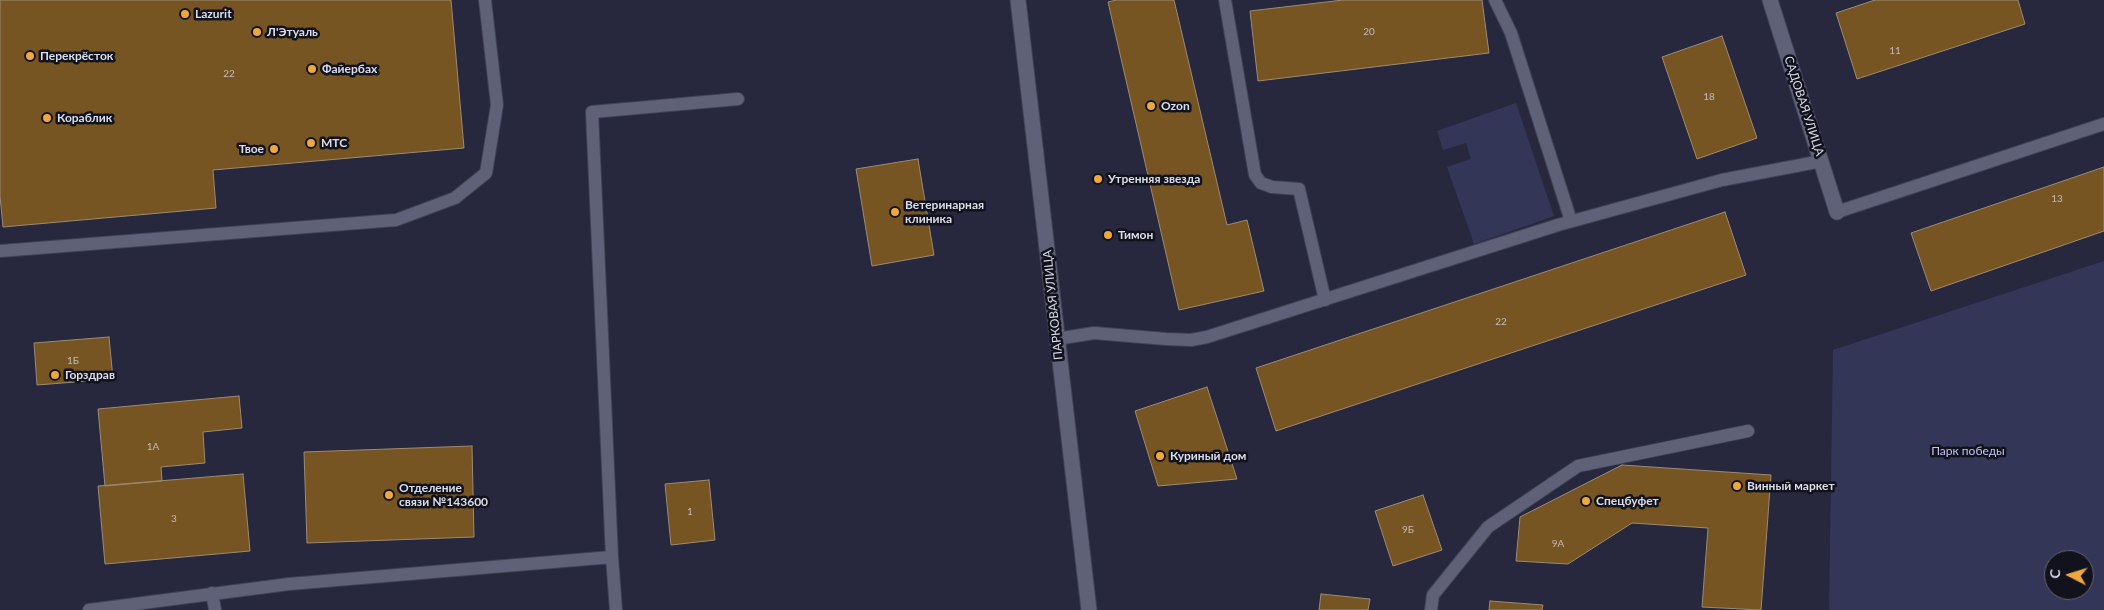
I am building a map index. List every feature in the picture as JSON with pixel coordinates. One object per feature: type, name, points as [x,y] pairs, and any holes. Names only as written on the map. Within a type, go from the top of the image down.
[{"type":"street","name":"ПАРКОВАЯ УЛИЦА","points":[[1018,0],[1089,610]]},
{"type":"street","name":"САДОВАЯ УЛИЦА","points":[[1770,0],[1837,212]]},
{"type":"lane","points":[[0,251],[396,220],[455,198],[486,172],[497,105],[485,0]]},
{"type":"lane","points":[[1225,0],[1255,174],[1261,182],[1272,187],[1300,189],[1325,300]]},
{"type":"lane","points":[[1495,0],[1511,33],[1571,221]]},
{"type":"lane","points":[[616,610],[592,112],[738,99]]},
{"type":"lane","points":[[1837,212],[2104,124]]},
{"type":"lane","points":[[1056,339],[1094,333],[1191,340],[1207,338],[1571,221],[1722,180],[1822,161]]},
{"type":"lane","points":[[1431,610],[1434,595],[1488,527],[1578,466],[1748,431]]},
{"type":"lane","points":[[89,610],[289,584],[612,557]]},
{"type":"lane","points":[[212,593],[215,610]]},
{"type":"green space","points":[[1516,103],[1554,216],[1474,244],[1447,167],[1471,159],[1466,143],[1443,150],[1437,131]]},
{"type":"green space","name":"Парк победы","points":[[2104,261],[2104,610],[1829,610],[1833,350]]},
{"type":"building","points":[[0,0],[451,0],[464,148],[213,170],[216,208],[3,227],[0,196]]},
{"type":"building","points":[[1116,0],[1174,0],[1227,225],[1247,220],[1264,291],[1179,310],[1108,2]]},
{"type":"building","points":[[1343,0],[1482,0],[1489,53],[1258,81],[1250,11]]},
{"type":"building","points":[[1875,0],[2018,0],[2025,24],[1857,79],[1836,13]]},
{"type":"building","points":[[1722,36],[1757,138],[1697,159],[1662,57]]},
{"type":"building","name":"Ветеринарная клиника","points":[[918,159],[934,255],[872,266],[856,169]]},
{"type":"building","points":[[2104,167],[2104,231],[1931,291],[1911,233]]},
{"type":"building","points":[[1725,212],[1746,275],[1276,431],[1256,368]]},
{"type":"building","points":[[109,337],[113,379],[37,385],[34,343]]},
{"type":"building","points":[[1207,387],[1237,479],[1158,486],[1135,411]]},
{"type":"building","points":[[239,396],[242,428],[203,432],[205,463],[161,467],[162,481],[105,486],[98,409]]},
{"type":"building","name":"Отделение связи №143600","points":[[472,446],[474,537],[307,543],[304,452]]},
{"type":"building","points":[[1622,465],[1771,475],[1761,610],[1702,607],[1708,528],[1632,523],[1568,564],[1516,561],[1520,517]]},
{"type":"building","points":[[243,474],[250,551],[105,564],[98,486]]},
{"type":"building","points":[[709,480],[715,540],[671,545],[665,484]]},
{"type":"building","points":[[1423,495],[1442,550],[1393,566],[1375,511]]},
{"type":"building","points":[[1321,594],[1370,599],[1368,610],[1319,610]]},
{"type":"building","points":[[1490,601],[1543,605],[1542,610],[1489,610]]},
{"type":"place","name":"Lazurit","points":[[185,14]]},
{"type":"place","name":"Л'Этуаль","points":[[257,32]]},
{"type":"place","name":"Перекрёсток","points":[[30,56]]},
{"type":"place","name":"Файербах","points":[[312,69]]},
{"type":"place","name":"Ozon","points":[[1151,106]]},
{"type":"place","name":"Кораблик","points":[[47,118]]},
{"type":"place","name":"МТС","points":[[311,143]]},
{"type":"place","name":"Твое","points":[[274,149]]},
{"type":"place","name":"Утренняя звезда","points":[[1098,179]]},
{"type":"place","name":"Ветеринарная клиника","points":[[895,212]]},
{"type":"place","name":"Тимон","points":[[1108,235]]},
{"type":"place","name":"Горздрав","points":[[55,375]]},
{"type":"place","name":"Куриный дом","points":[[1160,456]]},
{"type":"place","name":"Винный маркет","points":[[1737,486]]},
{"type":"place","name":"Отделение связи №143600","points":[[389,495]]},
{"type":"place","name":"Спецбуфет","points":[[1586,501]]}]
